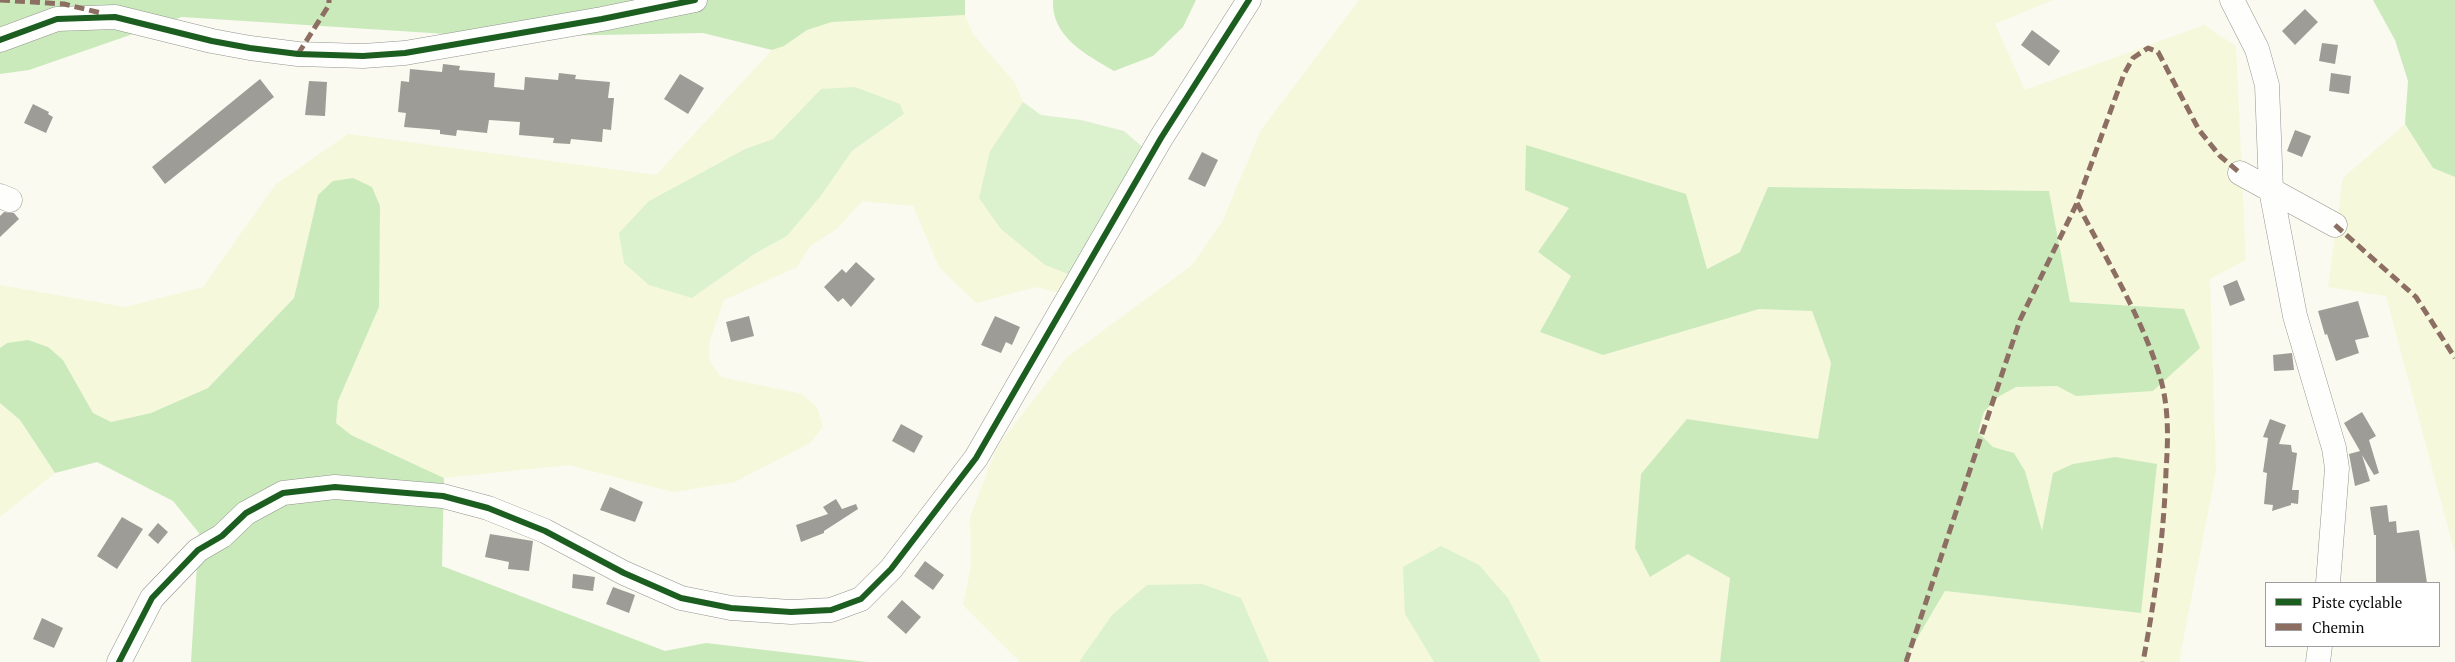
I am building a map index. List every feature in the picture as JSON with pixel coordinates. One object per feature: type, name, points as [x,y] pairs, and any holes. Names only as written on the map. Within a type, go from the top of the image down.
[{"type":"street","points":[[0,40],[57,19],[115,17],[212,41],[250,48],[298,54],[362,56],[405,53],[602,19],[695,0]]},
{"type":"street","points":[[118,662],[152,598],[198,550],[222,536],[246,513],[283,493],[335,487],[443,496],[488,508],[545,531],[624,573],[681,598],[731,608],[791,612],[831,610],[861,600],[890,569],[976,458],[1161,138],[1249,0]]},
{"type":"street","points":[[2232,0],[2257,49],[2267,85],[2271,190],[2296,316],[2334,448],[2337,468],[2328,582]]},
{"type":"street","points":[[2240,173],[2335,225]]},
{"type":"street","points":[[2318,662],[2320,647]]},
{"type":"green space","points":[[0,0],[965,0],[965,15],[832,22],[807,30],[784,46],[772,50],[703,33],[493,37],[182,17],[29,70],[0,74]]},
{"type":"green space","points":[[1053,0],[1196,0],[1183,27],[1153,56],[1114,71],[1082,51],[1064,35],[1054,13]]},
{"type":"green space","points":[[1359,0],[2053,0],[1995,24],[2025,90],[2204,25],[2236,46],[2246,260],[2210,279],[2216,471],[2179,662],[1903,662],[1945,591],[2141,613],[2042,533],[2025,471],[2014,453],[1993,447],[1978,432],[1984,412],[1998,397],[2016,387],[2057,386],[2076,396],[2184,309],[2070,302],[2049,191],[1768,187],[1740,252],[1706,269],[1569,208],[1538,252],[1571,276],[1540,332],[1603,355],[1759,309],[1812,311],[1831,363],[1818,439],[1687,419],[1650,577],[1688,554],[1730,578],[1720,662],[1541,662],[1508,598],[1479,565],[1405,614],[1434,662],[1269,662],[1241,599],[1112,615],[1079,662],[1020,662],[963,605],[971,566],[970,517],[997,447],[1066,358],[1192,265],[1222,222],[1261,130]]},
{"type":"green space","points":[[2373,0],[2455,0],[2455,177],[2433,168],[2405,124],[2408,81],[2395,40]]},
{"type":"green space","points":[[965,15],[973,34],[1015,83],[1023,102],[990,151],[1081,279],[1071,296],[1036,287],[976,303],[939,267],[913,206],[862,201],[837,229],[810,246],[797,267],[724,300],[710,340],[709,360],[721,377],[802,394],[817,407],[823,427],[810,443],[735,482],[673,492],[568,465],[444,478],[351,435],[336,423],[338,401],[379,307],[318,195],[294,298],[208,388],[151,413],[111,422],[93,413],[63,360],[7,343],[0,348],[0,285],[125,307],[203,287],[275,185],[348,134],[656,175],[772,50],[784,46],[807,30],[832,22]],"holes":[[[821,89],[904,114],[852,151],[820,197],[787,236],[756,253],[692,298],[649,201],[745,149],[773,139]]]},
{"type":"green space","points":[[855,87],[900,104],[904,114],[852,151],[820,197],[787,236],[756,253],[692,298],[649,285],[624,263],[619,233],[649,201],[745,149],[773,139],[821,89]]},
{"type":"green space","points":[[1023,102],[1041,115],[1081,120],[1124,131],[1152,155],[1081,279],[1045,265],[1001,229],[979,198],[990,151]]},
{"type":"green space","points":[[2405,124],[2433,168],[2455,177],[2455,554],[2386,296],[2328,287],[2343,178]]},
{"type":"green space","points":[[1526,145],[1686,194],[1707,269],[1740,252],[1768,187],[2049,191],[2070,302],[2184,309],[2200,348],[2153,391],[2076,396],[2057,386],[2016,387],[1998,397],[1984,412],[1978,432],[1993,447],[2014,453],[2025,471],[2042,531],[2053,473],[2073,464],[2115,457],[2157,464],[2141,613],[1945,591],[1903,662],[1720,662],[1730,578],[1688,554],[1650,577],[1635,548],[1641,474],[1687,419],[1818,439],[1831,363],[1812,311],[1759,309],[1603,355],[1540,332],[1571,276],[1538,252],[1569,208],[1525,190]]},
{"type":"green space","points":[[353,178],[372,187],[380,206],[379,307],[338,401],[336,423],[351,435],[444,478],[442,566],[665,651],[706,643],[867,662],[191,662],[199,533],[173,501],[97,462],[55,473],[20,420],[0,403],[0,348],[7,343],[28,340],[48,347],[63,360],[93,413],[111,422],[151,413],[208,388],[294,298],[318,195],[333,181]]},
{"type":"green space","points":[[0,403],[20,420],[55,473],[0,517]]},
{"type":"green space","points":[[1441,546],[1479,565],[1508,598],[1541,662],[1434,662],[1405,614],[1403,567]]},
{"type":"green space","points":[[1202,584],[1241,598],[1269,662],[1079,662],[1112,615],[1147,585]]},
{"type":"building","points":[[2305,9],[2318,22],[2295,45],[2282,31]]},
{"type":"building","points":[[2032,30],[2060,51],[2049,66],[2021,45]]},
{"type":"building","points":[[2322,43],[2338,45],[2335,64],[2319,61]]},
{"type":"building","points":[[443,64],[460,66],[459,70],[495,73],[494,87],[524,90],[525,77],[558,80],[559,73],[576,75],[575,79],[610,82],[608,98],[614,98],[611,130],[603,129],[602,142],[571,139],[570,144],[553,143],[554,138],[519,135],[520,122],[489,120],[487,133],[457,130],[456,136],[440,134],[440,130],[404,127],[406,113],[398,112],[401,81],[409,82],[410,69],[442,72]]},
{"type":"building","points":[[2331,73],[2351,76],[2349,94],[2329,91]]},
{"type":"building","points":[[680,74],[704,88],[688,114],[664,99]]},
{"type":"building","points":[[260,79],[274,97],[165,184],[152,167]]},
{"type":"building","points":[[309,81],[327,82],[325,116],[305,115]]},
{"type":"building","points":[[33,104],[49,112],[48,114],[53,117],[46,133],[24,123]]},
{"type":"building","points":[[2295,130],[2311,136],[2302,157],[2287,151]]},
{"type":"building","points":[[1202,152],[1218,160],[1205,187],[1188,179]]},
{"type":"building","points":[[4,212],[14,213],[19,219],[0,237],[0,216]]},
{"type":"building","points":[[856,262],[875,279],[851,307],[843,298],[838,302],[824,287],[842,269],[846,273]]},
{"type":"building","points":[[2237,280],[2245,300],[2230,306],[2223,286]]},
{"type":"building","points":[[2358,301],[2369,337],[2355,340],[2359,353],[2336,361],[2327,334],[2325,335],[2318,311]]},
{"type":"building","points":[[749,316],[754,336],[731,342],[726,322]]},
{"type":"building","points":[[995,316],[1020,327],[1012,345],[1006,342],[1001,353],[981,345]]},
{"type":"building","points":[[2292,353],[2294,370],[2274,371],[2273,355]]},
{"type":"building","points":[[2362,412],[2376,436],[2369,440],[2379,473],[2374,475],[2362,455],[2370,481],[2355,486],[2349,454],[2360,451],[2344,423]]},
{"type":"building","points":[[2270,419],[2286,425],[2279,444],[2291,445],[2292,452],[2297,453],[2292,490],[2299,490],[2298,504],[2291,503],[2291,505],[2272,511],[2273,505],[2264,504],[2267,473],[2263,472],[2268,438],[2263,437]]},
{"type":"building","points":[[901,424],[923,436],[914,453],[892,441]]},
{"type":"building","points":[[610,487],[643,502],[635,522],[600,510]]},
{"type":"building","points":[[836,499],[842,509],[856,504],[858,509],[824,531],[824,533],[801,542],[796,525],[828,514],[823,507]]},
{"type":"building","points":[[2387,505],[2389,522],[2396,521],[2397,533],[2419,530],[2427,582],[2376,582],[2376,535],[2374,535],[2370,507]]},
{"type":"building","points":[[122,517],[143,529],[117,569],[97,556]]},
{"type":"building","points":[[158,523],[168,532],[158,544],[148,535]]},
{"type":"building","points":[[490,534],[533,541],[529,571],[508,569],[509,562],[485,557]]},
{"type":"building","points":[[925,561],[944,575],[933,590],[914,576]]},
{"type":"building","points":[[573,574],[595,577],[593,591],[572,588]]},
{"type":"building","points":[[613,587],[635,595],[629,613],[606,604]]},
{"type":"building","points":[[902,600],[921,617],[906,634],[887,617]]},
{"type":"building","points":[[42,618],[63,628],[54,648],[33,639]]},
{"type":"marked path","points":[[0,0],[64,4],[101,13]]},
{"type":"marked path","points":[[298,54],[329,5],[329,0]]},
{"type":"marked path","points":[[1906,662],[2020,320],[2077,203],[2124,74],[2133,58],[2148,48],[2158,52],[2199,130],[2220,156],[2240,173]]},
{"type":"marked path","points":[[2077,203],[2136,315],[2155,361],[2166,406],[2165,495],[2161,543],[2143,662]]},
{"type":"marked path","points":[[2335,225],[2416,297],[2455,358]]},
{"type":"cycle path","points":[[0,40],[57,19],[115,17],[212,41],[250,48],[298,54],[363,56],[405,53],[602,19],[695,0]]},
{"type":"cycle path","points":[[119,662],[152,598],[198,550],[222,536],[246,513],[283,493],[335,487],[443,496],[488,508],[545,531],[624,573],[681,598],[731,608],[791,612],[831,610],[861,599],[891,569],[976,458],[1161,138],[1249,0]]}]
